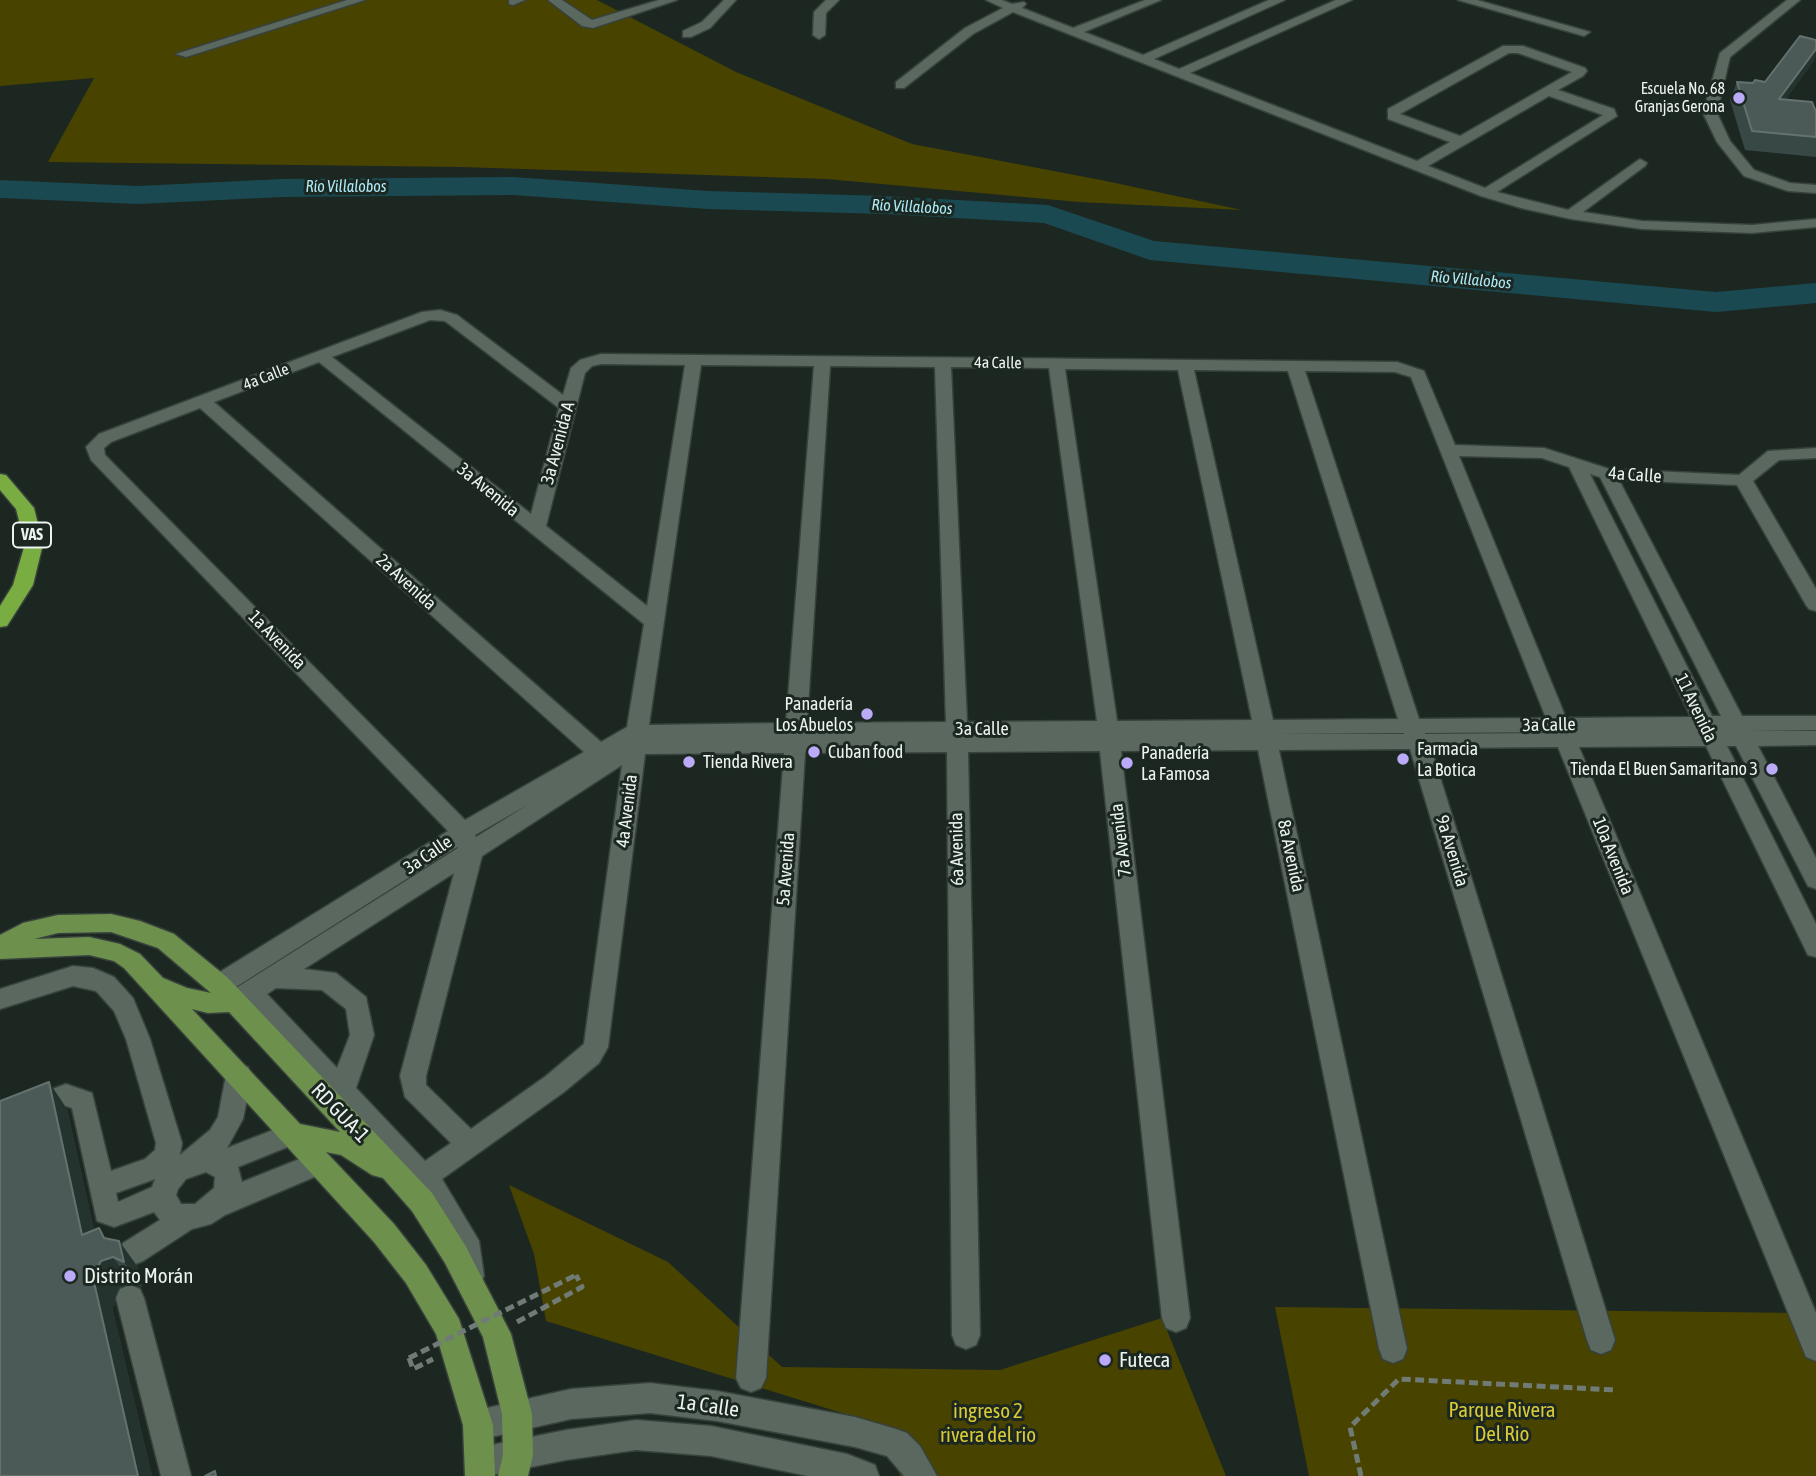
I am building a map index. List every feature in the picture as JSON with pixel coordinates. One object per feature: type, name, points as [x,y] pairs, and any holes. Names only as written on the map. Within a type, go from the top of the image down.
[{"type":"highway","name":"VAS","points":[[0,479],[25,508],[34,544],[23,585],[0,621]]},
{"type":"main road","name":"RD GUA-1","points":[[0,948],[31,930],[58,924],[111,923],[140,930],[166,941],[236,992],[369,1142],[423,1190],[496,1334],[517,1414],[516,1466]]},
{"type":"main road","points":[[0,948],[89,946],[111,950],[132,961],[239,1075],[317,1164],[384,1233],[432,1299],[449,1329],[478,1425],[480,1469]]},
{"type":"main road","points":[[155,984],[183,997],[236,992]]},
{"type":"main road","points":[[208,1042],[204,1021],[236,992]]},
{"type":"main road","points":[[291,1133],[347,1144],[423,1190]]},
{"type":"street","points":[[182,54],[359,0]]},
{"type":"street","points":[[554,0],[586,23],[593,24],[671,0]]},
{"type":"street","points":[[687,34],[706,25],[730,0]]},
{"type":"street","points":[[819,35],[820,12],[833,0]]},
{"type":"street","points":[[992,0],[1486,193],[1571,215],[1642,225],[1752,229],[1816,223]]},
{"type":"street","points":[[900,85],[970,31],[1032,0]]},
{"type":"street","points":[[1073,32],[1155,0]]},
{"type":"street","points":[[1144,59],[1279,0]]},
{"type":"street","points":[[1179,73],[1346,0]]},
{"type":"street","points":[[1464,0],[1584,32]]},
{"type":"street","points":[[1794,0],[1724,56],[1710,113],[1724,142],[1749,173],[1787,187],[1816,189]]},
{"type":"street","points":[[1418,166],[1461,141],[1547,91],[1581,71],[1519,49],[1507,49],[1392,114],[1461,141]]},
{"type":"street","points":[[1486,193],[1610,116],[1609,112],[1547,91]]},
{"type":"street","points":[[1571,215],[1640,163]]},
{"type":"street","name":"4a Calle","points":[[95,447],[104,438],[428,315],[440,314],[451,318],[567,407]]},
{"type":"street","name":"3a Avenida","points":[[321,356],[655,624]]},
{"type":"street","name":"4a Calle","points":[[586,363],[601,359],[1409,369]]},
{"type":"street","name":"4a Avenida","points":[[423,1190],[470,1145],[555,1084],[590,1056],[596,1047],[636,740],[694,360]]},
{"type":"street","name":"5a Avenida","points":[[751,1378],[822,361]]},
{"type":"street","name":"6a Avenida","points":[[943,362],[956,737],[966,1335]]},
{"type":"street","name":"3a Avenida A","points":[[536,528],[577,371],[586,363]]},
{"type":"street","name":"7a Avenida","points":[[1056,363],[1109,736],[1177,1318]]},
{"type":"street","name":"8a Avenida","points":[[1185,365],[1266,735],[1393,1349]]},
{"type":"street","name":"9a Avenida","points":[[1294,366],[1415,734],[1601,1340]]},
{"type":"street","name":"10a Avenida","points":[[1409,369],[1418,374],[1816,1347]]},
{"type":"street","name":"2a Avenida","points":[[202,401],[603,759]]},
{"type":"street","name":"1a Avenida","points":[[95,447],[97,456],[467,842]]},
{"type":"street","name":"4a Calle","points":[[1449,450],[1544,453],[1578,467],[1607,474],[1743,480]]},
{"type":"street","points":[[1816,453],[1774,455],[1743,480],[1816,605]]},
{"type":"street","name":"11 Avenida","points":[[1578,467],[1816,948]]},
{"type":"street","name":"11 Avenida","points":[[1607,474],[1816,880]]},
{"type":"street","name":"3a Calle","points":[[1739,731],[1816,723]]},
{"type":"street","name":"3a Calle","points":[[236,992],[467,842],[636,740],[1708,731],[1816,738]]},
{"type":"street","points":[[467,842],[413,1076],[414,1089],[470,1145]]},
{"type":"street","name":"3a Calle","points":[[236,992],[407,869],[467,842]]},
{"type":"street","points":[[0,999],[73,976],[93,978],[105,984],[124,1006],[138,1040],[169,1143],[167,1156],[154,1168],[102,1186]]},
{"type":"street","points":[[236,992],[327,980],[357,1004],[362,1035],[342,1091]]},
{"type":"street","points":[[236,992],[342,1091],[423,1190]]},
{"type":"street","points":[[186,1218],[173,1215],[164,1207],[163,1195],[167,1183],[177,1171],[191,1163],[219,1138],[230,1119],[239,1075]]},
{"type":"street","points":[[16,1115],[66,1095],[83,1101],[107,1212],[114,1215],[163,1195]]},
{"type":"street","points":[[218,1163],[291,1133]]},
{"type":"street","points":[[191,1163],[206,1160],[218,1163],[227,1171],[229,1182],[225,1195],[215,1206]]},
{"type":"street","points":[[133,1252],[186,1218],[201,1215],[215,1206],[317,1164]]},
{"type":"street","points":[[130,1298],[176,1476]]},
{"type":"street","name":"1a Calle","points":[[478,1425],[517,1414],[617,1399],[650,1398],[717,1406],[855,1432],[895,1444],[909,1457],[922,1476]]},
{"type":"street","name":"1a Calle","points":[[480,1469],[516,1466],[636,1435],[711,1441],[847,1469],[864,1476]]},
{"type":"path","points":[[413,1369],[409,1358],[576,1275],[582,1287],[496,1334]]},
{"type":"path","points":[[1361,1476],[1350,1427],[1399,1379],[1616,1390]]},
{"type":"green space","points":[[0,0],[597,0],[736,72],[912,144],[1242,210],[1079,202],[827,179],[462,167],[48,162],[94,78],[0,86]]},
{"type":"green space","name":"ingreso 2 rivera del rio","points":[[509,1185],[668,1262],[782,1367],[1000,1370],[1162,1318],[1226,1476],[900,1476],[887,1427],[546,1321],[534,1254]]},
{"type":"green space","name":"Parque Rivera Del Rio","points":[[1275,1307],[1802,1313],[1816,1347],[1816,1476],[1309,1476]]},
{"type":"building","points":[[1800,36],[1816,40],[1816,49],[1779,99],[1812,102],[1816,112],[1816,137],[1752,131],[1737,82],[1765,82]]},
{"type":"building","name":"Distrito Morán","points":[[49,1082],[82,1235],[99,1228],[104,1238],[119,1241],[124,1262],[113,1257],[101,1261],[95,1272],[97,1280],[94,1282],[138,1476],[0,1476],[0,1101]]},
{"type":"waterway","name":"Río Villalobos","points":[[0,189],[138,195],[282,188],[513,186],[708,200],[885,205],[1048,214],[1150,250],[1716,302],[1816,293]]},
{"type":"place","name":"Escuela No. 68 Granjas Gerona","points":[[1739,98]]},
{"type":"place","name":"Panadería Los Abuelos","points":[[867,714]]},
{"type":"place","name":"Cuban food","points":[[814,752]]},
{"type":"place","name":"Farmacia La Botica","points":[[1403,759]]},
{"type":"place","name":"Tienda Rivera","points":[[689,762]]},
{"type":"place","name":"Panadería La Famosa","points":[[1127,763]]},
{"type":"place","name":"Tienda El Buen Samaritano 3","points":[[1772,769]]},
{"type":"place","name":"Distrito Morán","points":[[70,1276]]},
{"type":"place","name":"Futeca","points":[[1105,1360]]}]
